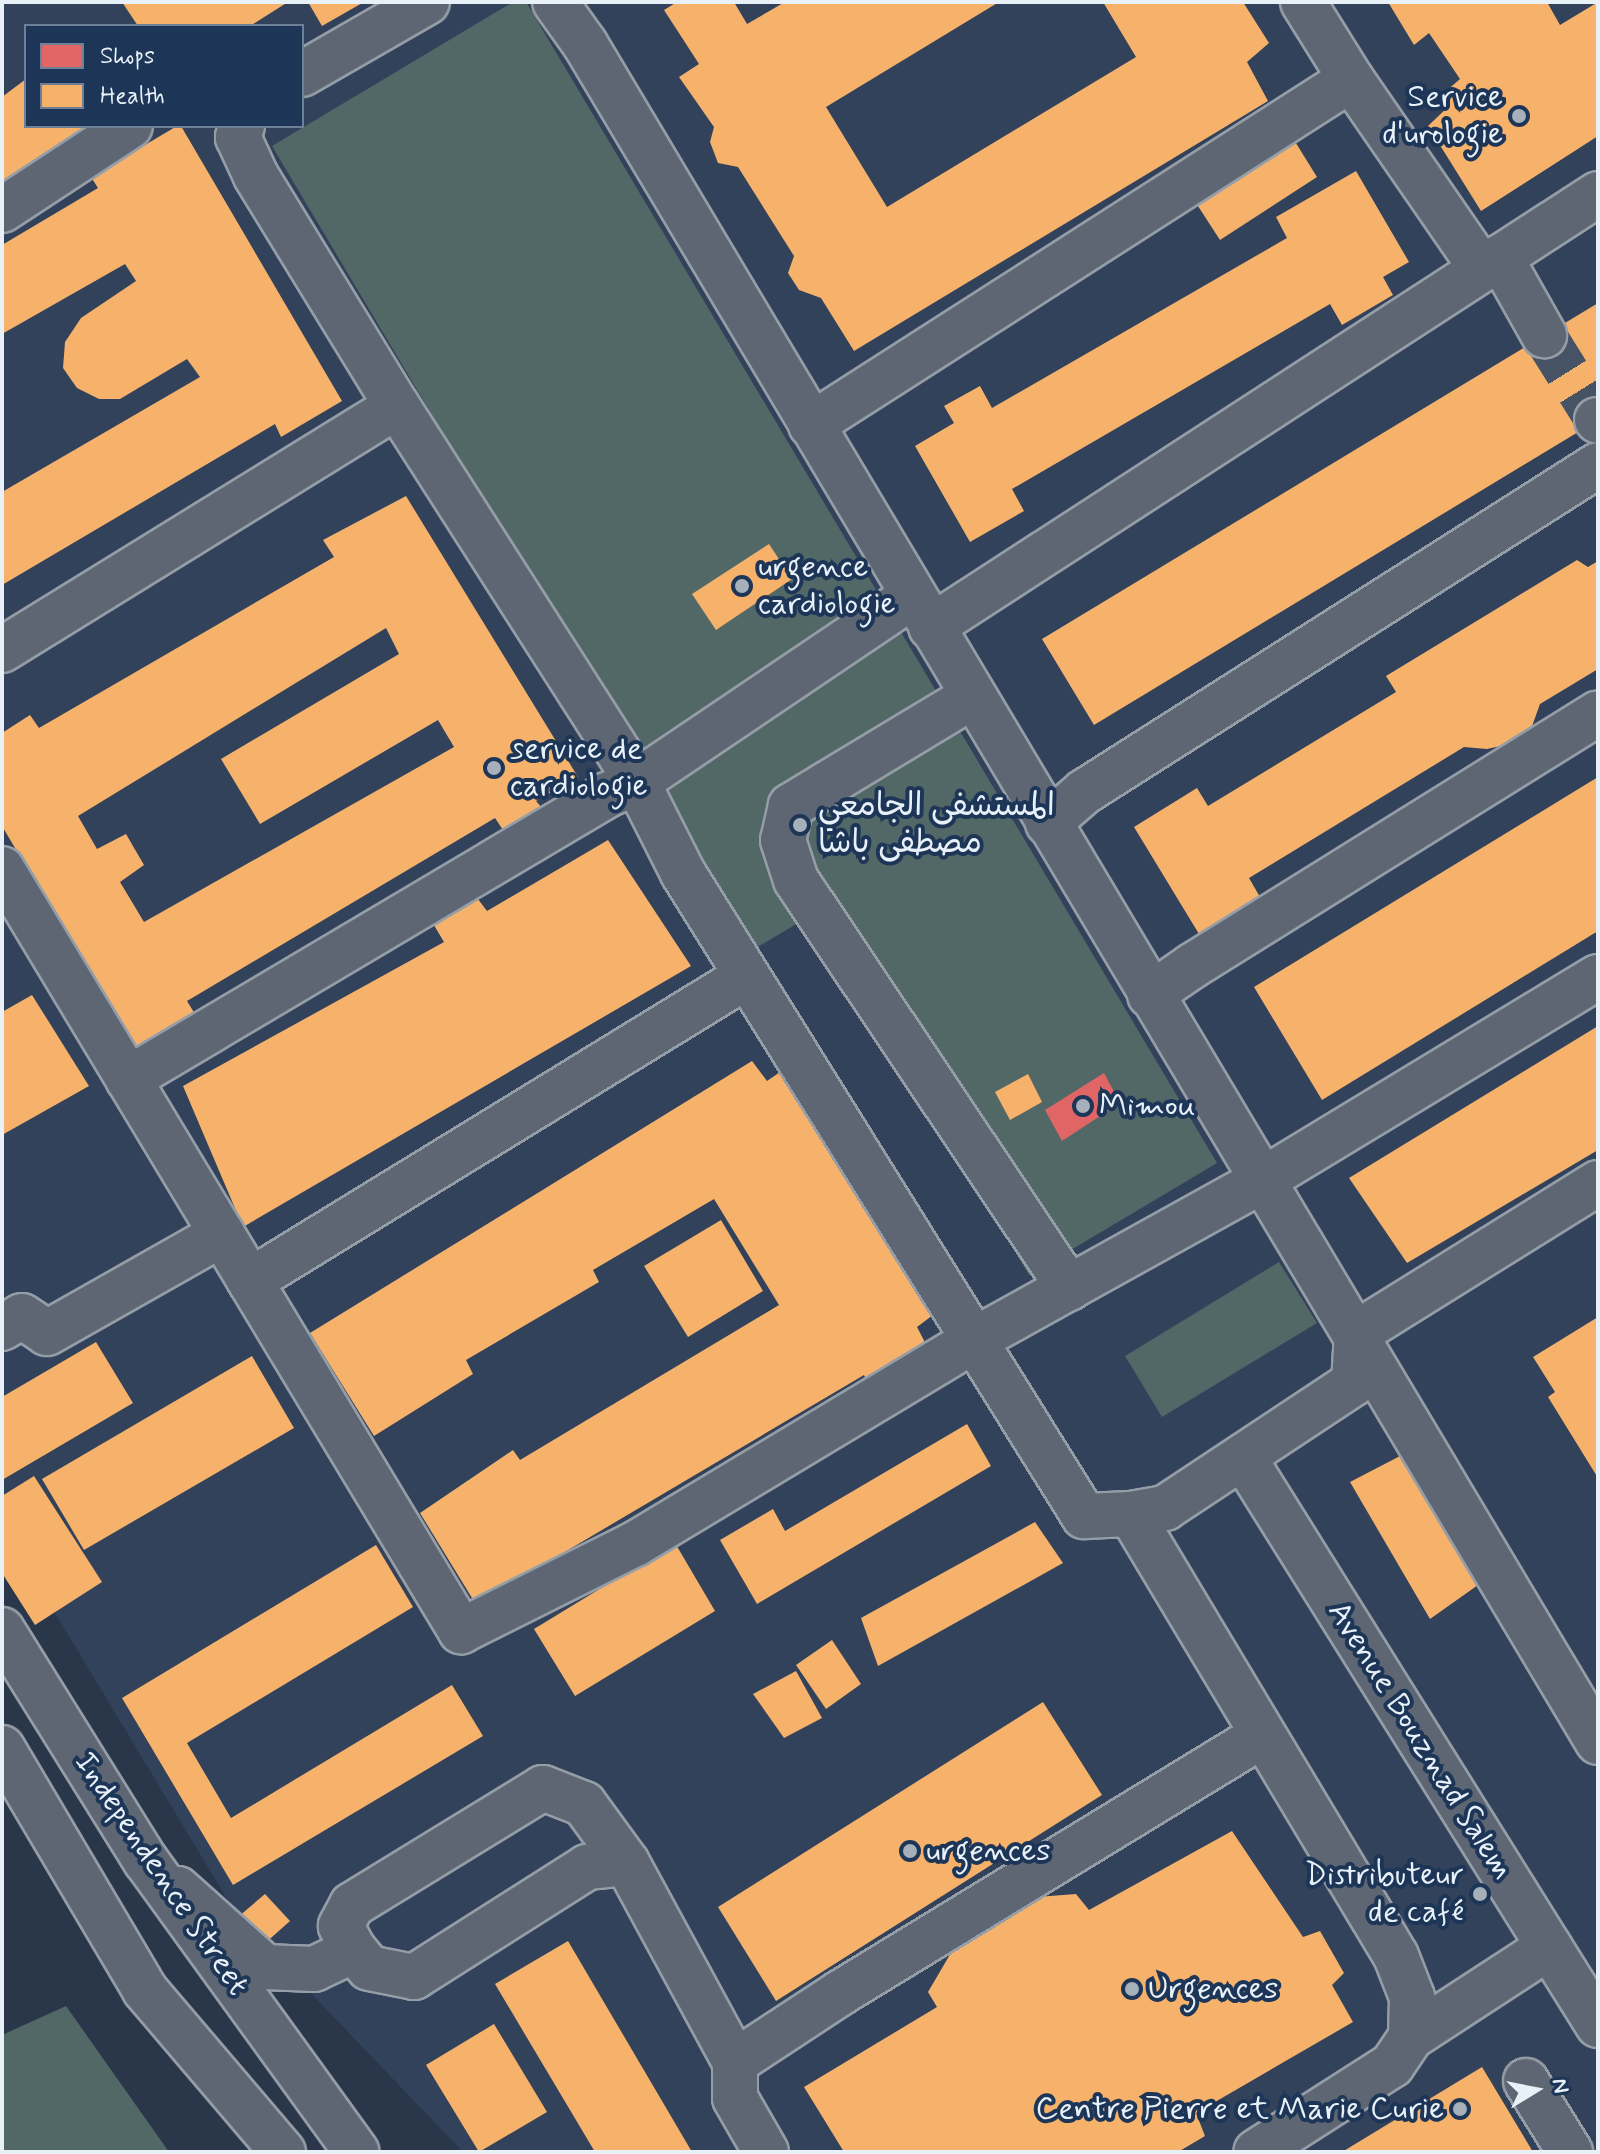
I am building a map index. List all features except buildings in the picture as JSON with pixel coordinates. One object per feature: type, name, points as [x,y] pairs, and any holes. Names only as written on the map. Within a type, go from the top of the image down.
[{"type":"main road","points":[[304,73],[427,2]]},
{"type":"main road","points":[[555,2],[585,44],[1261,1181],[1357,1333],[1598,1742]]},
{"type":"main road","points":[[1303,2],[1351,79],[1544,335]]},
{"type":"main road","points":[[811,425],[1351,79]]},
{"type":"main road","points":[[2,210],[127,128]]},
{"type":"main road","points":[[241,128],[238,137],[256,176],[397,406],[637,782],[683,873],[1084,1516],[1131,1514],[1165,1508],[1354,1383],[1357,1333]]},
{"type":"main road","points":[[128,1079],[607,795],[637,782],[922,611],[1491,263],[1598,194]]},
{"type":"main road","points":[[2,650],[397,406]]},
{"type":"main road","points":[[1048,823],[1084,792],[1598,465]]},
{"type":"main road","points":[[973,696],[791,806],[783,840],[796,880],[1069,1288]]},
{"type":"main road","points":[[1150,995],[1598,713]]},
{"type":"main road","points":[[2,869],[461,1631],[635,1544],[976,1339],[1261,1181],[1598,977]]},
{"type":"main road","points":[[250,1281],[747,976]]},
{"type":"main road","points":[[1357,1333],[1598,1183]]},
{"type":"main road","points":[[2,1328],[22,1316],[47,1333],[222,1234]]},
{"type":"main road","name":"Avenue Bouznad Salem","points":[[1243,1457],[1598,2025]]},
{"type":"main road","points":[[1131,1514],[1396,1956],[1412,1997],[1411,2037]]},
{"type":"main road","name":"Independence Street","points":[[2,1630],[146,1861],[357,2152]]},
{"type":"main road","points":[[735,2062],[840,1993],[1263,1735]]},
{"type":"main road","points":[[8,1772],[145,1990],[283,2152]]},
{"type":"main road","points":[[627,1863],[587,1867],[414,1977],[369,1968],[354,1950],[341,1926],[352,1905],[543,1788],[584,1804],[627,1863],[735,2062],[735,2098],[766,2152]]},
{"type":"main road","points":[[146,1861],[265,1967],[314,1969],[354,1950]]},
{"type":"main road","points":[[1256,2152],[1392,2065],[1411,2037],[1549,1947]]},
{"type":"main road","points":[[1526,2081],[1570,2152]]},
{"type":"shaded area","name":"المستشفى الجامعي مصطفى باشا","points":[[2,2],[1598,2],[1598,2152],[463,2152],[238,1917],[2,1525]]},
{"type":"green space","points":[[513,2],[526,2],[1217,1163],[1029,1275],[813,914],[751,951],[272,146]]},
{"type":"green space","points":[[1279,1262],[1317,1323],[1162,1417],[1125,1356]]},
{"type":"green space","points":[[66,2006],[169,2152],[2,2152],[2,2035]]},
{"type":"tunnel","points":[[1544,335],[1597,420]]},
{"type":"place","name":"Service d'urologie","points":[[1519,116]]},
{"type":"place","name":"urgence cardiologie","points":[[742,586]]},
{"type":"place","name":"service de cardiologie","points":[[494,768]]},
{"type":"place","name":"المستشفى الجامعي مصطفى باشا","points":[[800,825]]},
{"type":"place","name":"Mimou","points":[[1083,1106]]},
{"type":"place","name":"urgences","points":[[910,1851]]},
{"type":"place","name":"Distributeur de café","points":[[1480,1894]]},
{"type":"place","name":"Urgences","points":[[1132,1989]]},
{"type":"place","name":"Centre Pierre et Marie Curie","points":[[1460,2109]]}]
